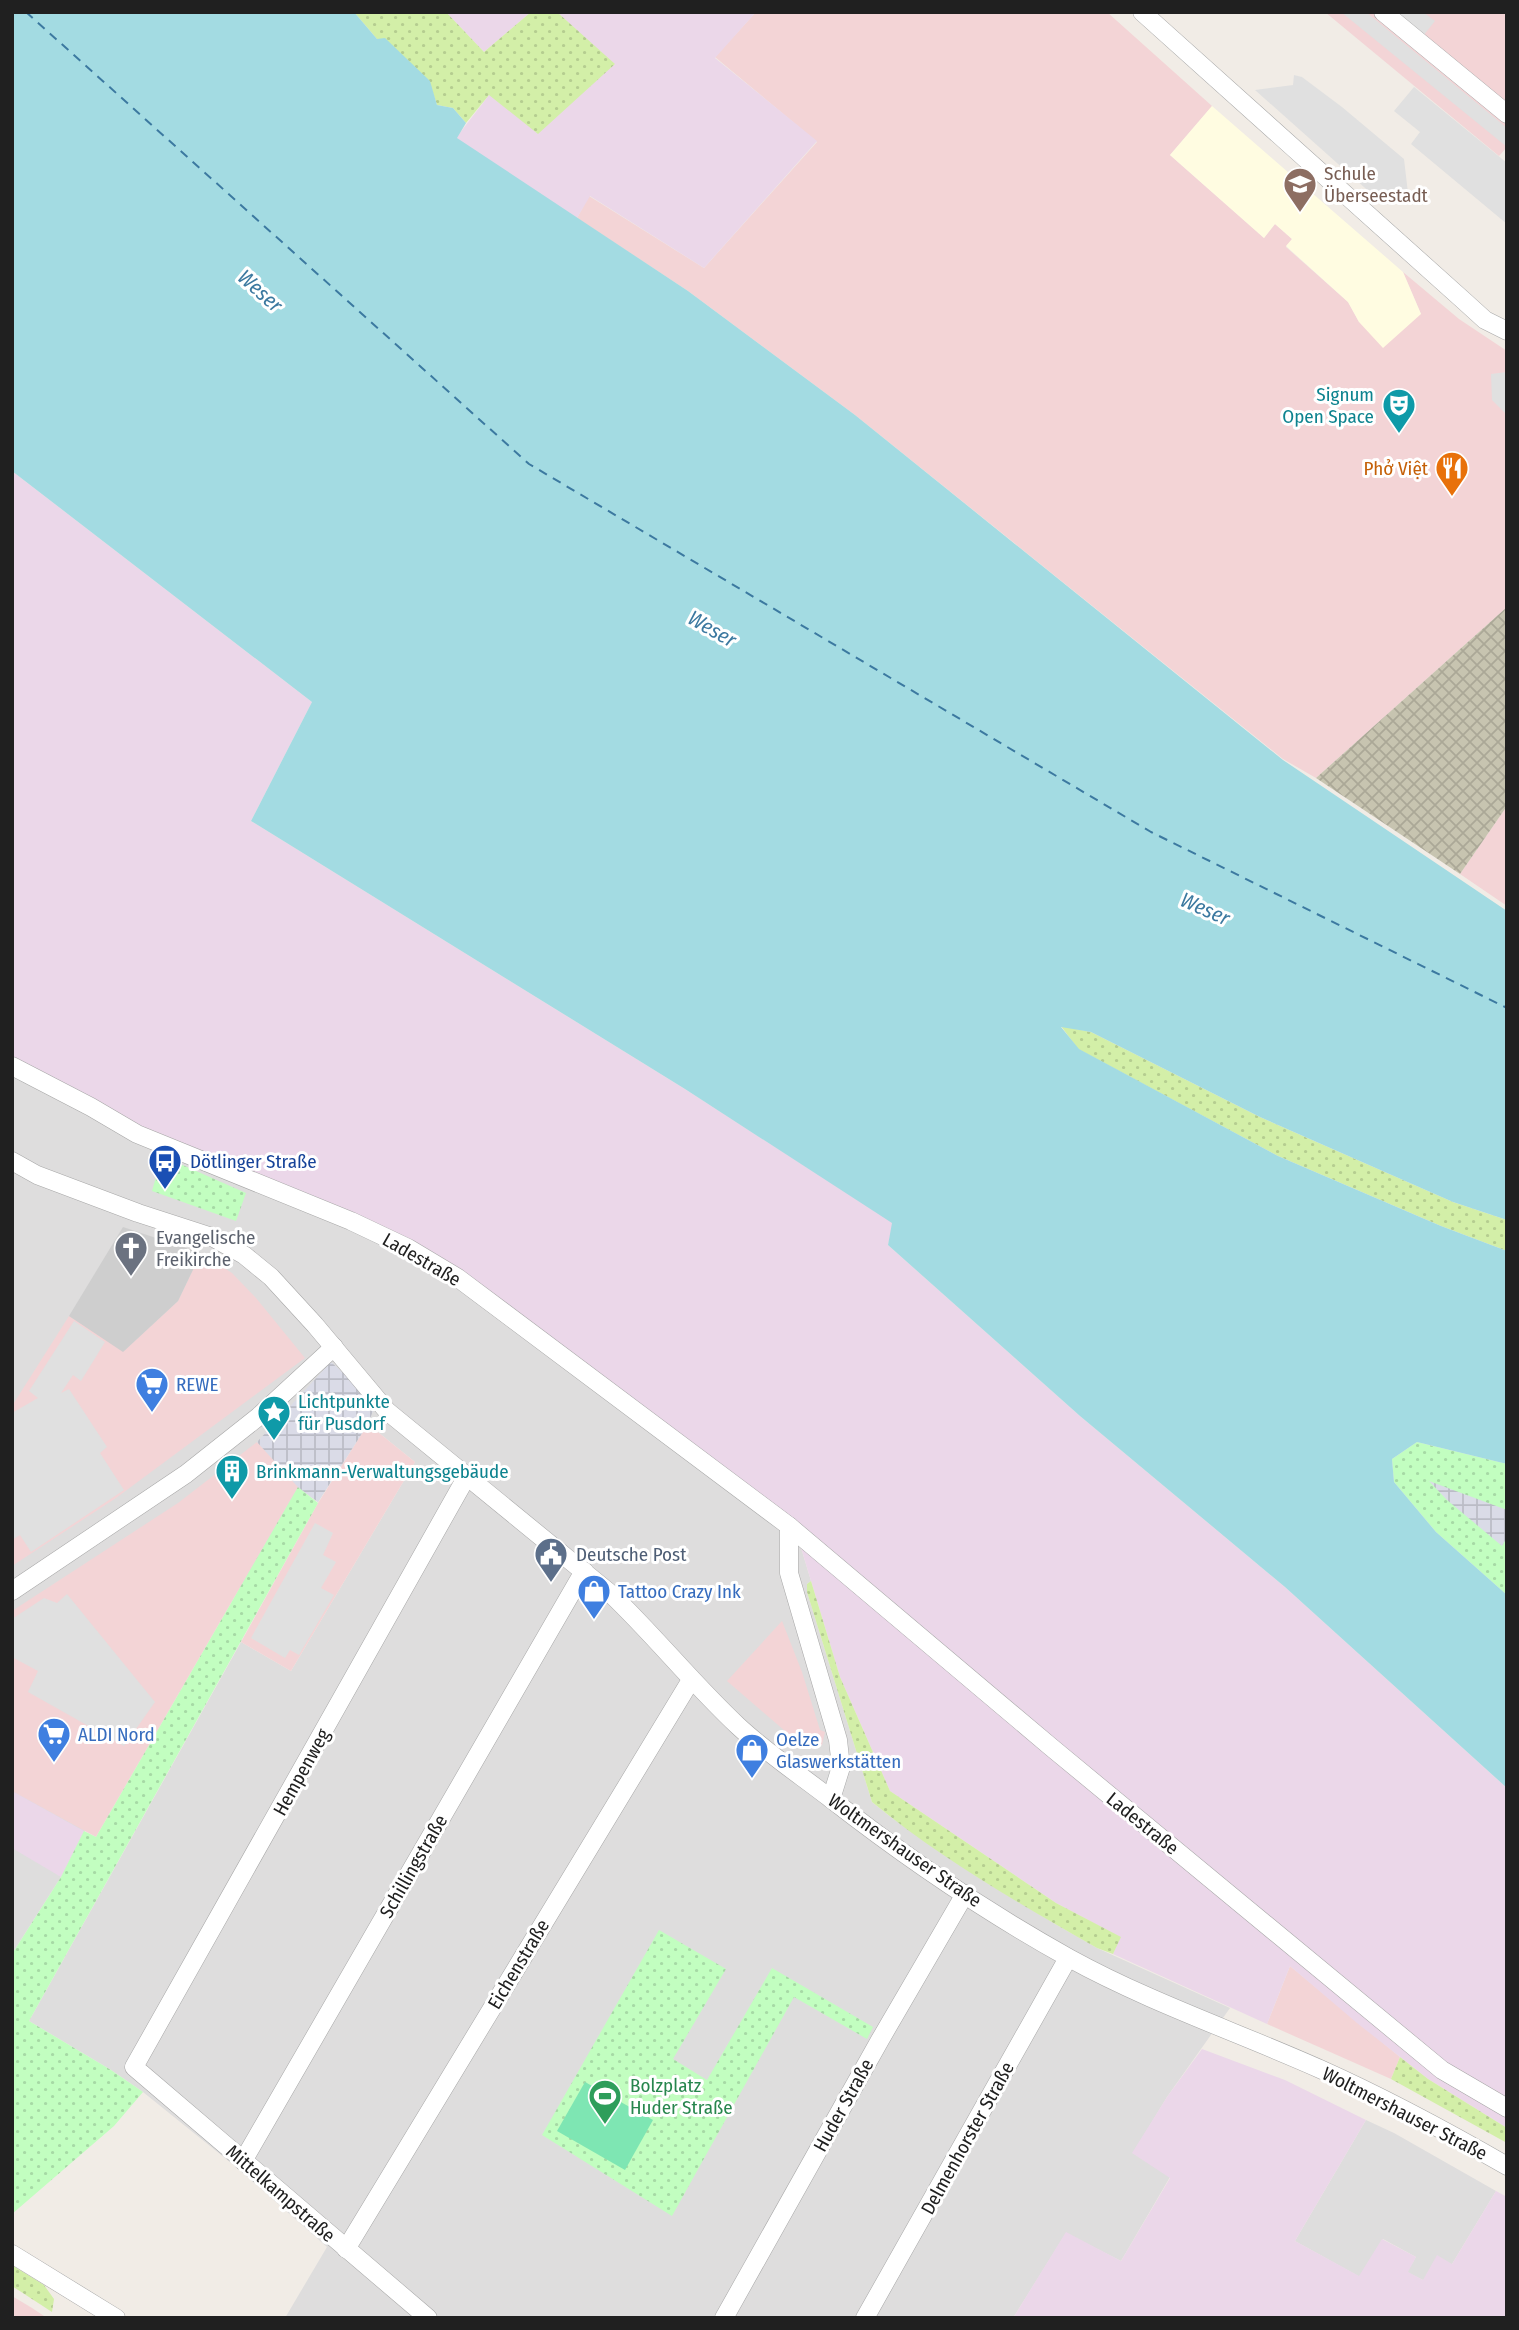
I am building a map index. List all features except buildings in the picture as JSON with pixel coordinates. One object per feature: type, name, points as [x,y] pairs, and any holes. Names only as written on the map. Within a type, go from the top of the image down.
[{"type":"street","points":[[1142,12],[1485,320],[1507,331]]},
{"type":"street","points":[[1382,12],[1507,114]]},
{"type":"street","name":"Ladestraße","points":[[12,1066],[137,1134],[351,1221],[408,1248],[458,1278],[789,1526],[1442,2070],[1507,2108]]},
{"type":"street","name":"Woltmershauser Straße","points":[[12,1161],[37,1175],[212,1237],[236,1250],[271,1278],[334,1347],[387,1411],[584,1571],[640,1622],[691,1680],[741,1729],[888,1843],[1068,1958],[1131,1989],[1412,2112],[1507,2166]]},
{"type":"street","points":[[12,1591],[186,1474],[258,1417],[334,1347]]},
{"type":"street","name":"Hempenweg","points":[[134,2067],[467,1476]]},
{"type":"street","points":[[789,1526],[789,1573],[838,1740],[841,1767],[831,1799]]},
{"type":"street","name":"Schillingstraße","points":[[243,2161],[584,1571]]},
{"type":"street","name":"Eichenstraße","points":[[346,2249],[691,1680]]},
{"type":"street","name":"Huder Straße","points":[[724,2318],[880,2039],[965,1894]]},
{"type":"street","name":"Delmenhorster Straße","points":[[865,2318],[1068,1958]]},
{"type":"street","name":"Mittelkampstraße","points":[[134,2067],[428,2318]]},
{"type":"street","points":[[12,2254],[116,2318]]},
{"type":"shaded area","points":[[446,12],[531,12],[484,52]]},
{"type":"shaded area","points":[[557,12],[756,12],[715,58],[817,141],[704,268],[590,196],[577,218],[456,138],[489,95],[615,65]]},
{"type":"shaded area","points":[[756,12],[1107,12],[1212,106],[1170,155],[1264,238],[1275,224],[1292,239],[1286,247],[1348,302],[1359,322],[1421,314],[1403,272],[1459,319],[1507,351],[1507,607],[1316,778],[1283,759],[855,415],[688,291],[577,218],[589,196],[704,268],[817,142],[715,57]]},
{"type":"shaded area","points":[[1325,12],[1507,12],[1507,147],[1499,156]]},
{"type":"shaded area","points":[[1341,12],[1366,12],[1507,128],[1507,147]]},
{"type":"shaded area","points":[[1394,12],[1423,12],[1435,21],[1423,36]]},
{"type":"shaded area","points":[[1294,75],[1302,77],[1342,107],[1404,159],[1408,193],[1374,196],[1255,90],[1293,85]]},
{"type":"shaded area","points":[[1414,87],[1507,163],[1507,224],[1411,144],[1420,132],[1394,111]]},
{"type":"shaded area","points":[[1212,106],[1403,272],[1421,314],[1383,348],[1359,322],[1348,302],[1286,246],[1292,239],[1275,224],[1264,238],[1170,155]]},
{"type":"shaded area","points":[[1507,372],[1507,415],[1492,400],[1491,374]]},
{"type":"shaded area","points":[[12,471],[312,702],[251,821],[685,1089],[893,1223],[888,1245],[1080,1416],[1285,1587],[1507,1788],[1507,2128],[1428,2079],[1290,1966],[1267,2024],[1113,1954],[1120,1937],[1056,1903],[890,1791],[840,1677],[799,1541],[457,1280],[12,1069]]},
{"type":"shaded area","points":[[1507,607],[1507,806],[1460,874],[1316,778]]},
{"type":"shaded area","points":[[1507,806],[1507,906],[1460,874]]},
{"type":"shaded area","points":[[12,1069],[407,1252],[457,1280],[799,1541],[811,1581],[807,1584],[807,1592],[872,1802],[979,1878],[1057,1925],[1097,1948],[1230,2008],[1167,2097],[1133,2153],[1170,2177],[1121,2261],[1066,2233],[1013,2318],[285,2318],[327,2247],[236,2167],[143,2092],[29,2021],[241,1642],[291,1671],[415,1462],[368,1424],[318,1502],[298,1488],[248,1575],[84,1832],[61,1877],[12,1954]]},
{"type":"shaded area","name":"Evangelische Freikirche","points":[[123,1227],[201,1253],[178,1301],[123,1352],[69,1316]]},
{"type":"shaded area","points":[[201,1253],[232,1273],[305,1358],[116,1498],[12,1566],[12,1406],[69,1316],[124,1351],[178,1301]]},
{"type":"shaded area","points":[[74,1321],[105,1342],[81,1381],[73,1375],[61,1393],[69,1389],[107,1447],[100,1453],[124,1490],[31,1552],[20,1535],[12,1540],[12,1413],[38,1398],[29,1391]]},
{"type":"shaded area","points":[[331,1362],[376,1403],[368,1424],[318,1502],[298,1487],[257,1442]]},
{"type":"shaded area","points":[[368,1424],[415,1462],[291,1671],[241,1642],[318,1503]]},
{"type":"shaded area","points":[[257,1442],[298,1487],[96,1837],[12,1791],[12,1611],[178,1503]]},
{"type":"shaded area","points":[[1429,1481],[1507,1510],[1507,1537],[1502,1546],[1447,1500]]},
{"type":"shaded area","points":[[315,1523],[333,1533],[323,1555],[336,1562],[321,1588],[334,1595],[299,1655],[290,1650],[285,1658],[251,1638]]},
{"type":"shaded area","points":[[67,1594],[155,1702],[124,1746],[28,1692],[38,1671],[12,1657],[12,1619],[44,1598],[57,1603]]},
{"type":"shaded area","points":[[782,1621],[820,1730],[825,1732],[822,1745],[813,1749],[792,1737],[727,1681]]},
{"type":"shaded area","points":[[12,1791],[84,1831],[61,1877],[12,1848]]},
{"type":"shaded area","points":[[1290,1966],[1400,2057],[1391,2079],[1267,2024]]},
{"type":"shaded area","points":[[1202,2049],[1285,2080],[1366,2120],[1295,2241],[1359,2276],[1382,2239],[1416,2257],[1408,2272],[1423,2280],[1437,2255],[1452,2264],[1496,2191],[1507,2197],[1507,2318],[1013,2318],[1066,2232],[1121,2261],[1170,2178],[1132,2153],[1167,2097]]},
{"type":"shaded area","points":[[1366,2120],[1496,2191],[1452,2264],[1423,2280],[1407,2272],[1416,2257],[1383,2239],[1360,2277],[1295,2241]]},
{"type":"shaded area","points":[[12,2296],[32,2308],[47,2318],[12,2318]]},
{"type":"green space","points":[[354,12],[446,12],[484,52],[531,12],[557,12],[615,64],[538,134],[489,95],[466,123],[453,108],[437,105],[429,81],[377,39]]},
{"type":"green space","points":[[1061,1026],[1091,1032],[1260,1117],[1453,1202],[1507,1220],[1507,1251],[1441,1226],[1278,1156],[1078,1049]]},
{"type":"green space","points":[[162,1156],[246,1193],[236,1221],[152,1191]]},
{"type":"green space","points":[[1417,1442],[1507,1464],[1507,1595],[1436,1532],[1394,1482],[1392,1459]]},
{"type":"green space","points":[[298,1487],[318,1503],[29,2021],[143,2092],[114,2126],[12,2214],[12,1954],[61,1877],[84,1831],[96,1837]]},
{"type":"green space","points":[[811,1581],[840,1677],[890,1791],[1056,1903],[1121,1937],[1113,1954],[1097,1948],[982,1880],[925,1843],[872,1802],[807,1592],[807,1584]]},
{"type":"green space","points":[[659,1930],[726,1969],[673,2059],[707,2080],[772,1968],[873,2027],[867,2039],[794,1997],[672,2216],[542,2135]]},
{"type":"green space","points":[[1400,2057],[1428,2079],[1507,2128],[1507,2143],[1391,2079]]},
{"type":"green space","name":"Bolzplatz Huder Straße","points":[[585,2082],[653,2120],[625,2170],[557,2131]]},
{"type":"green space","points":[[12,2265],[44,2285],[54,2299],[52,2312],[12,2286]]},
{"type":"water","name":"Weser","points":[[12,12],[354,12],[377,39],[385,38],[430,81],[437,105],[453,108],[466,123],[457,138],[688,291],[855,415],[1283,760],[1507,911],[1507,1220],[1453,1202],[1260,1117],[1091,1032],[1061,1027],[1079,1049],[1278,1156],[1441,1226],[1507,1251],[1507,1464],[1417,1442],[1392,1459],[1394,1482],[1436,1532],[1507,1595],[1507,1788],[1285,1587],[1080,1416],[888,1245],[892,1223],[685,1089],[251,821],[312,702],[12,471]]},
{"type":"ferry route","points":[[26,12],[529,464],[1151,832],[1507,1008]]},
{"type":"place","name":"Schule Überseestadt","points":[[1300,214]]},
{"type":"place","name":"Signum Open Space","points":[[1399,435]]},
{"type":"place","name":"Phở Việt","points":[[1452,498]]},
{"type":"place","name":"Dötlinger Straße","points":[[165,1191]]},
{"type":"place","name":"Evangelische Freikirche","points":[[131,1278]]},
{"type":"place","name":"REWE","points":[[152,1414]]},
{"type":"place","name":"Lichtpunkte für Pusdorf","points":[[274,1442]]},
{"type":"place","name":"Brinkmann-Verwaltungsgebäude","points":[[232,1501]]},
{"type":"place","name":"Deutsche Post","points":[[551,1584]]},
{"type":"place","name":"Tattoo Crazy Ink","points":[[594,1621]]},
{"type":"place","name":"ALDI Nord","points":[[54,1764]]},
{"type":"place","name":"Oelze Glaswerkstätten","points":[[752,1780]]},
{"type":"place","name":"Bolzplatz Huder Straße","points":[[605,2126]]}]
